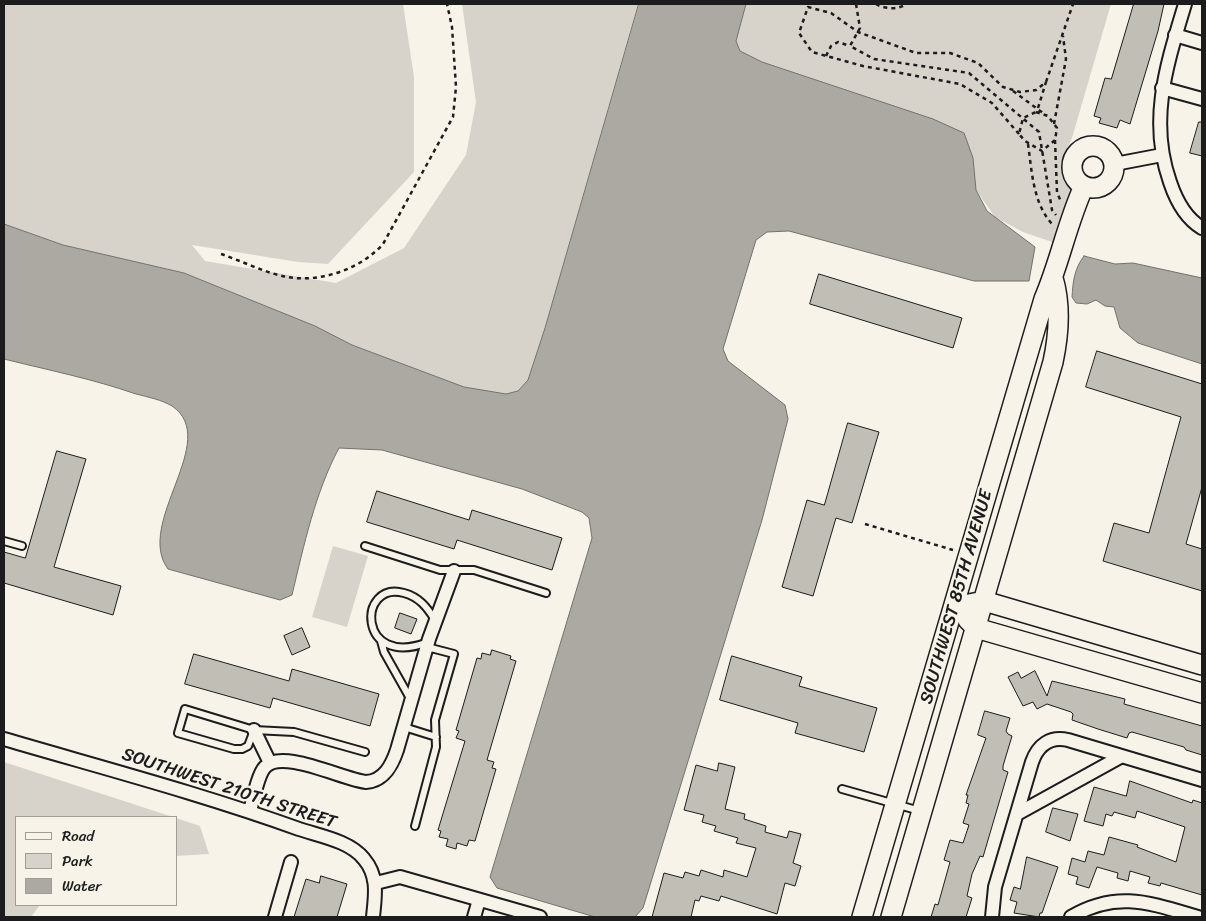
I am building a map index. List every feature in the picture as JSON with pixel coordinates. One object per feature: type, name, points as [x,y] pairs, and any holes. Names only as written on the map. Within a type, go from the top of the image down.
[{"type":"street","points":[[1185,4],[1162,88],[1159,117],[1162,154],[1179,203],[1198,225]]},
{"type":"street","points":[[1175,35],[1202,43]]},
{"type":"street","points":[[1162,88],[1202,99]]},
{"type":"street","points":[[1092,145],[1105,148],[1110,153],[1115,164],[1113,175],[1106,184],[1096,188],[1084,186],[1075,178],[1072,166],[1073,159],[1080,149],[1092,145]]},
{"type":"street","points":[[1115,164],[1162,154]]},
{"type":"street","name":"SOUTHWEST 85TH AVENUE","points":[[862,917],[1044,299],[1053,278],[1067,228],[1084,186]]},
{"type":"street","name":"SOUTHWEST 85TH AVENUE","points":[[890,917],[1053,362],[1058,306],[1053,278]]},
{"type":"street","points":[[250,811],[262,771],[270,763],[296,762],[356,780],[371,781],[376,780],[389,769],[404,727],[427,644],[454,571]]},
{"type":"street","points":[[954,607],[984,601],[1202,665]]},
{"type":"street","points":[[954,607],[976,628],[1202,694]]},
{"type":"street","points":[[254,730],[270,763]]},
{"type":"street","name":"SOUTHWEST 210TH STREET","points":[[4,739],[250,811],[350,848],[364,860],[376,883]]},
{"type":"street","points":[[992,917],[995,887],[1034,756],[1046,742],[1062,739],[1202,780]]},
{"type":"street","points":[[1017,814],[1122,756]]},
{"type":"street","points":[[275,917],[291,862]]},
{"type":"street","points":[[373,917],[376,883],[400,877],[540,917]]},
{"type":"street","points":[[474,917],[479,900]]},
{"type":"street","points":[[1071,917],[1094,906],[1127,900],[1146,902],[1198,917]]},
{"type":"lane","points":[[4,541],[22,546]]},
{"type":"lane","points":[[365,546],[440,570],[474,570],[546,593]]},
{"type":"lane","points":[[411,701],[388,659],[381,641],[374,633],[370,618],[374,604],[386,593],[401,592],[424,603],[435,620]]},
{"type":"lane","points":[[381,641],[400,648],[427,644],[454,654],[435,720],[436,737],[432,762],[415,826]]},
{"type":"lane","points":[[254,730],[248,746],[242,749],[227,748],[178,733],[185,709],[254,730],[294,732],[365,752]]},
{"type":"lane","points":[[404,727],[436,737]]},
{"type":"lane","points":[[842,789],[922,812]]},
{"type":"path","points":[[221,254],[286,277],[304,278],[340,272],[376,252],[383,244],[454,117],[456,87],[452,27],[447,4]]},
{"type":"path","points":[[850,46],[860,28],[856,4]]},
{"type":"path","points":[[876,4],[882,8],[906,4]]},
{"type":"path","points":[[1018,134],[1023,118],[1036,112],[1038,108],[1073,4]]},
{"type":"path","points":[[1042,151],[1028,143],[1018,134],[992,103],[960,84],[863,66],[812,52],[799,33],[808,6],[831,14],[858,32],[916,53],[950,53],[978,63],[1004,87],[1020,92],[1036,90],[1046,82],[1048,77]]},
{"type":"path","points":[[1054,124],[1066,59],[1062,35]]},
{"type":"path","points":[[826,56],[831,46],[838,42],[850,46],[874,59],[970,73],[1039,132],[1052,210],[1067,228]]},
{"type":"path","points":[[1010,89],[1048,116],[1057,128],[1057,192],[1067,228]]},
{"type":"path","points":[[1036,112],[1044,114]]},
{"type":"path","points":[[1042,151],[1056,140]]},
{"type":"path","points":[[1028,143],[1034,183],[1043,214],[1067,228]]},
{"type":"path","points":[[865,524],[952,550]]},
{"type":"green space","points":[[4,4],[403,4],[414,77],[414,172],[328,264],[298,262],[192,245],[205,261],[336,283],[404,248],[466,155],[476,102],[462,4],[639,4],[545,328],[528,380],[518,391],[506,394],[464,387],[352,345],[315,326],[184,273],[63,245],[4,224]]},
{"type":"green space","points":[[746,4],[1111,4],[1072,138],[1064,155],[1064,171],[1071,189],[1055,243],[1023,232],[995,217],[976,190],[740,51],[736,41]]},
{"type":"green space","points":[[333,546],[368,556],[347,627],[312,617]]},
{"type":"green space","points":[[4,762],[170,816],[15,816],[15,906],[39,906],[31,917],[4,917]]},
{"type":"green space","points":[[178,819],[200,826],[209,854],[178,856]]},
{"type":"water","points":[[639,4],[746,4],[736,41],[740,51],[762,62],[933,119],[964,133],[973,158],[976,190],[987,211],[1035,247],[1029,281],[974,281],[789,231],[767,232],[756,240],[723,349],[728,361],[785,405],[788,419],[762,520],[643,908],[635,917],[595,917],[497,888],[490,877],[592,538],[589,518],[582,512],[522,489],[382,450],[339,448],[317,501],[292,595],[280,600],[168,569],[160,550],[161,529],[184,460],[188,439],[185,421],[172,406],[159,400],[87,379],[4,359],[4,224],[63,245],[184,273],[315,326],[352,345],[464,387],[506,394],[518,391],[528,380],[545,328]]},
{"type":"water","points":[[1084,256],[1115,264],[1133,263],[1202,278],[1202,364],[1138,343],[1120,328],[1114,307],[1105,306],[1096,300],[1087,304],[1076,303],[1072,297],[1074,281],[1078,266]]},
{"type":"building","points":[[1134,4],[1164,4],[1158,31],[1130,124],[1120,120],[1117,128],[1099,123],[1101,118],[1094,116],[1105,78],[1111,79]]},
{"type":"building","points":[[1199,122],[1202,122],[1202,156],[1190,153]]},
{"type":"building","points":[[819,274],[962,318],[953,348],[810,304]]},
{"type":"building","points":[[1097,351],[1202,384],[1202,487],[1186,544],[1202,549],[1202,591],[1103,561],[1114,523],[1149,533],[1181,417],[1086,387]]},
{"type":"building","points":[[848,423],[879,432],[852,523],[836,518],[813,596],[782,587],[807,500],[824,505]]},
{"type":"building","points":[[57,451],[86,459],[54,567],[121,586],[113,615],[4,583],[4,552],[25,558]]},
{"type":"building","points":[[377,491],[469,520],[472,510],[562,538],[552,570],[457,540],[454,549],[367,522]]},
{"type":"building","points":[[400,613],[417,619],[411,634],[395,628]]},
{"type":"building","points":[[302,628],[310,647],[292,655],[284,636]]},
{"type":"building","points":[[492,650],[511,656],[510,659],[516,661],[487,760],[494,762],[492,768],[496,769],[475,841],[469,840],[467,846],[457,843],[456,849],[446,846],[448,839],[439,837],[441,831],[438,830],[465,741],[456,738],[459,731],[456,730],[477,658],[481,659],[482,653],[490,655]]},
{"type":"building","points":[[194,654],[289,681],[292,669],[379,694],[370,726],[273,698],[270,708],[185,684]]},
{"type":"building","points":[[732,656],[802,677],[799,686],[877,708],[864,752],[795,733],[798,723],[720,700]]},
{"type":"building","points":[[1035,671],[1047,696],[1052,681],[1125,699],[1124,704],[1202,726],[1202,755],[1186,750],[1184,747],[1132,732],[1129,733],[1127,738],[1098,729],[1072,720],[1073,714],[1071,712],[1047,704],[1037,709],[1033,702],[1023,706],[1008,677],[1018,672],[1021,678]]},
{"type":"building","points":[[985,711],[1010,718],[1006,731],[1012,736],[1003,766],[1003,770],[1008,772],[983,857],[980,856],[972,874],[967,896],[972,898],[966,917],[931,917],[935,904],[938,905],[950,862],[944,860],[950,840],[963,843],[969,825],[963,823],[969,804],[966,803],[968,795],[966,795],[986,738],[978,735]]},
{"type":"building","points":[[719,763],[735,767],[725,809],[745,814],[744,819],[766,826],[765,832],[787,838],[789,831],[801,834],[793,863],[801,866],[795,886],[785,883],[777,914],[721,896],[719,901],[701,896],[699,901],[695,900],[691,917],[652,917],[664,873],[683,878],[685,872],[699,876],[701,870],[723,877],[724,870],[747,877],[756,848],[736,843],[738,838],[714,831],[716,826],[702,822],[704,815],[684,810],[696,765],[717,771]]},
{"type":"building","points":[[1130,781],[1192,803],[1193,800],[1202,803],[1202,895],[1161,883],[1160,886],[1148,883],[1150,877],[1130,871],[1128,881],[1117,878],[1118,873],[1097,867],[1089,888],[1076,884],[1078,877],[1068,874],[1072,858],[1085,862],[1088,851],[1104,855],[1109,837],[1138,845],[1137,847],[1176,862],[1185,827],[1137,811],[1135,818],[1114,812],[1112,816],[1106,814],[1103,826],[1084,821],[1094,787],[1126,796]]},
{"type":"building","points":[[1053,808],[1078,814],[1070,841],[1046,832]]},
{"type":"building","points":[[1027,857],[1058,867],[1039,917],[1014,913],[1017,902],[1010,900],[1014,887],[1020,889]]},
{"type":"building","points":[[321,876],[347,884],[337,917],[294,917],[306,879],[319,883]]}]
